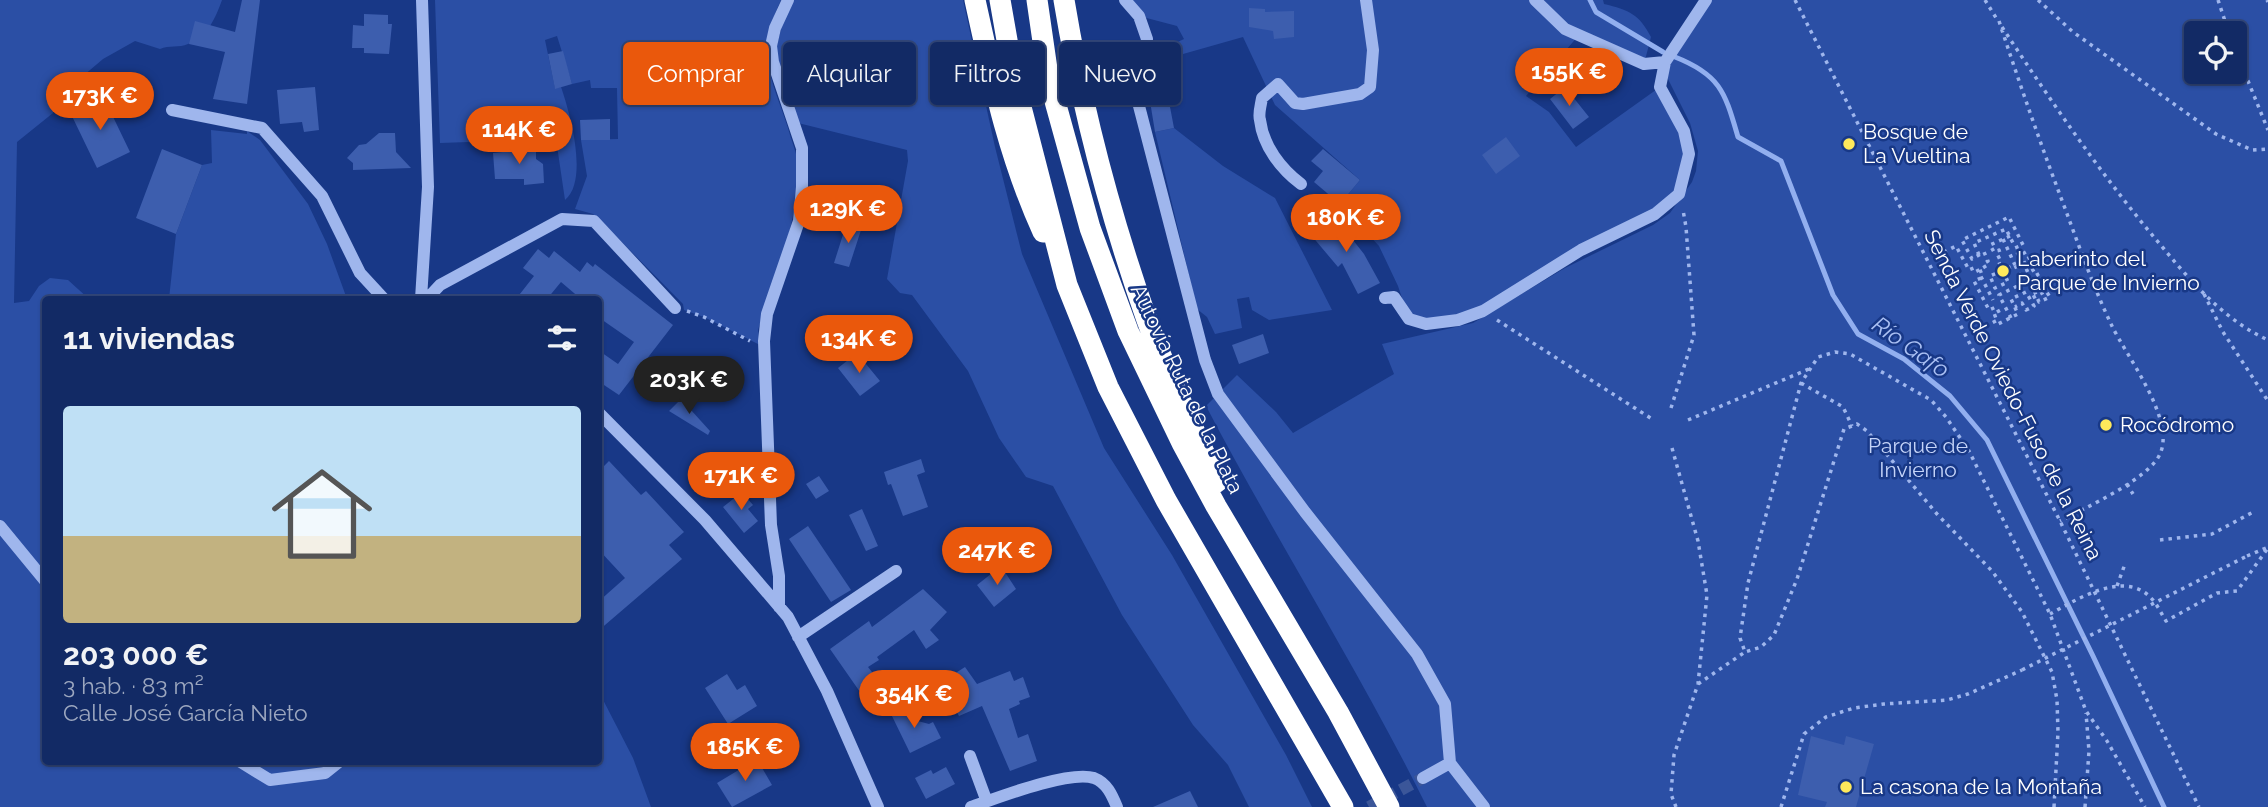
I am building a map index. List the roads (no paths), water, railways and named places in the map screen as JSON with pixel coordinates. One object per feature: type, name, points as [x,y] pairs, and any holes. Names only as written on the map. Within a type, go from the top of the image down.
[{"type":"highway","points":[[975,0],[1014,162],[1108,387],[1166,500],[1343,807]]},
{"type":"highway","points":[[1000,0],[1014,80],[1067,285]]},
{"type":"highway","name":"Autovía Ruta de la Plata","points":[[1037,0],[1048,76],[1090,228],[1128,331],[1216,506],[1338,712],[1389,807]]},
{"type":"highway","points":[[1064,0],[1076,76],[1111,215],[1148,322],[1252,564]]},
{"type":"street","points":[[421,296],[428,187],[422,0]]},
{"type":"street","points":[[779,607],[779,576],[771,525],[764,348],[767,314],[799,221],[801,198],[802,148],[773,62],[771,46],[775,28],[788,0]]},
{"type":"street","points":[[1125,0],[1139,16],[1147,39],[1138,80],[1139,106],[1205,360],[1218,394],[1305,512],[1418,654],[1445,704],[1450,763],[1465,786],[1484,807]]},
{"type":"street","points":[[1301,184],[1290,176],[1277,160],[1266,140],[1259,119],[1262,98],[1278,84],[1295,103],[1303,104],[1366,91],[1370,87],[1373,50],[1366,0]]},
{"type":"street","points":[[1535,0],[1565,29],[1644,64],[1665,62]]},
{"type":"street","points":[[1385,298],[1394,297],[1409,319],[1426,324],[1458,320],[1483,311],[1581,250],[1655,214],[1679,194],[1689,154],[1684,131],[1660,87],[1665,62],[1706,0]]},
{"type":"street","points":[[172,110],[262,128],[322,196],[360,273],[381,296]]},
{"type":"street","points":[[430,296],[440,285],[562,219],[594,221],[676,308]]},
{"type":"street","points":[[602,416],[705,520],[779,607],[799,637],[827,691],[878,807]]},
{"type":"street","points":[[0,526],[42,577]]},
{"type":"street","points":[[799,637],[896,570]]},
{"type":"street","points":[[970,757],[987,802]]},
{"type":"street","points":[[1423,778],[1450,763]]},
{"type":"street","points":[[246,765],[270,780],[325,773],[335,765]]},
{"type":"street","points":[[971,807],[1074,775],[1094,778],[1108,788],[1117,807]]},
{"type":"waterway","name":"Río Gafo","points":[[1590,0],[1596,12],[1663,52]]},
{"type":"waterway","name":"Río Gafo","points":[[1675,57],[1702,71],[1719,87],[1738,137],[1781,161],[1833,295],[1858,334],[1904,359],[1950,396],[1987,440],[2164,807]]},
{"type":"tunnel","points":[[1369,807],[1423,778]]},
{"type":"place","name":"Bosque de La Vueltina","points":[[1849,144]]},
{"type":"place","name":"Laberinto del Parque de Invierno","points":[[2003,271]]},
{"type":"place","name":"Rocódromo","points":[[2106,425]]},
{"type":"place","name":"La casona de la Montaña","points":[[1846,787]]},
{"type":"park label","name":"Parque de Invierno","points":[[1918,458]]}]
